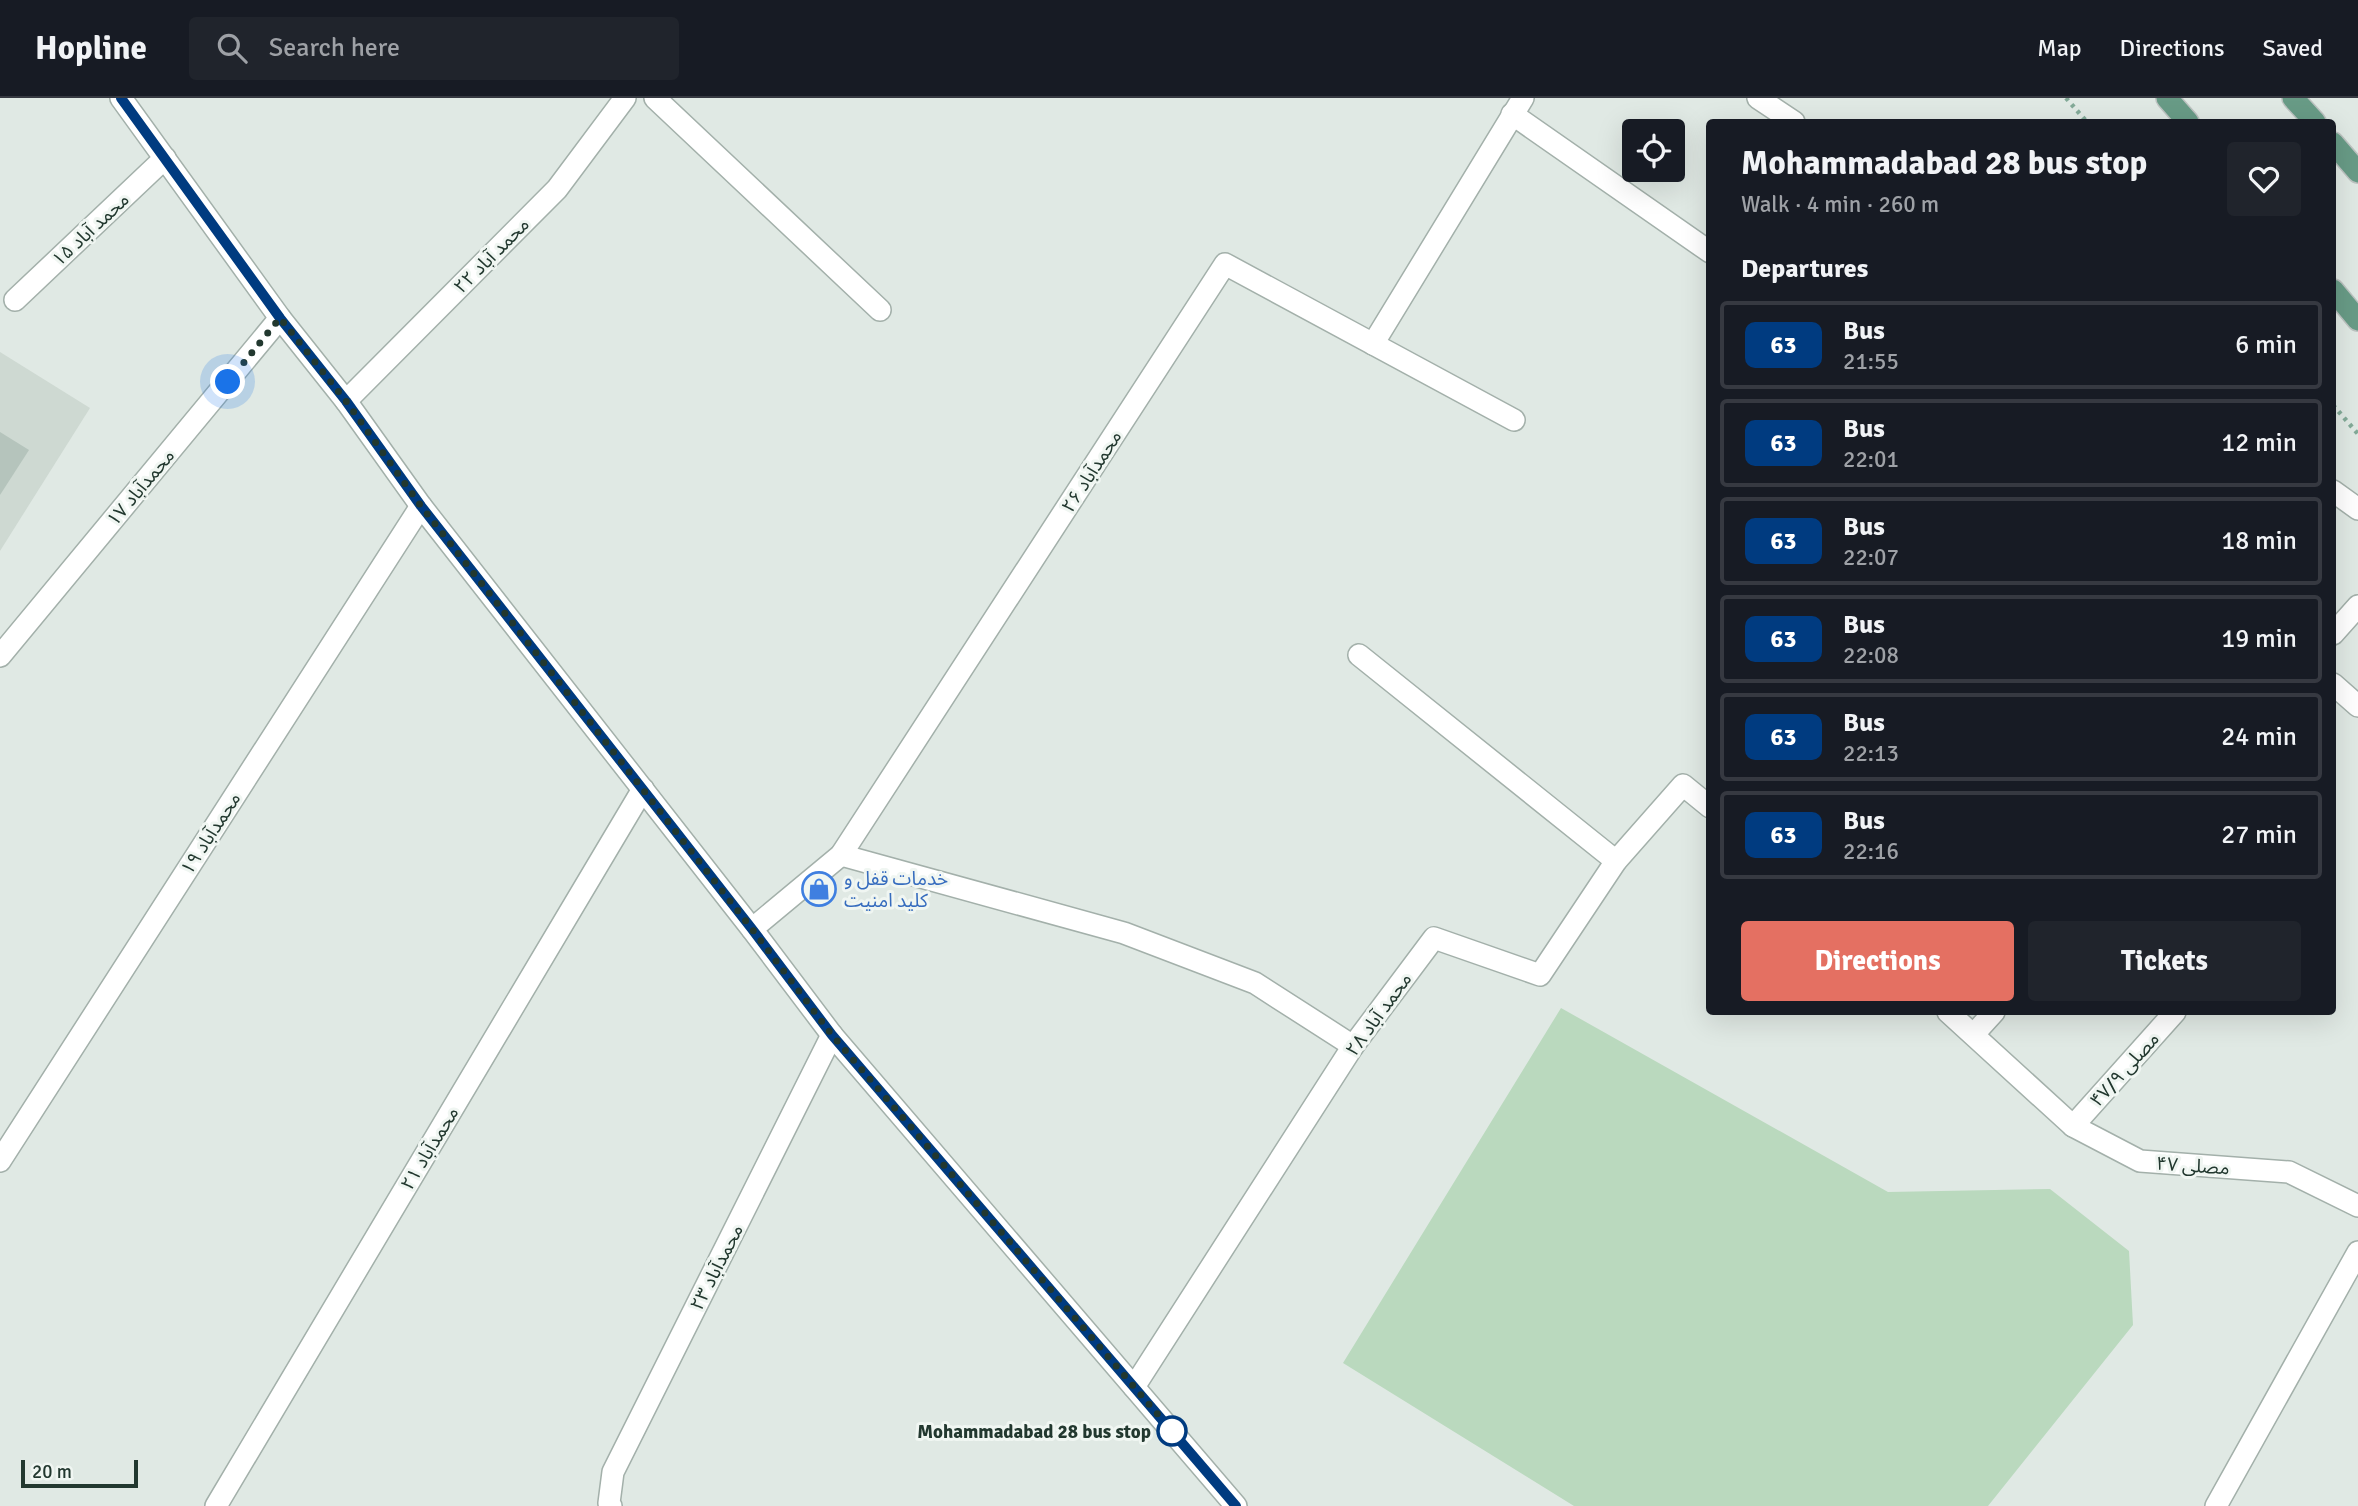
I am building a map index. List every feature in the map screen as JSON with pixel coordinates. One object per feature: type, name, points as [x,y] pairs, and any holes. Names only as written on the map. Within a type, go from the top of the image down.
[{"type":"main road","points":[[2167,98],[2185,119]]},
{"type":"main road","points":[[2293,98],[2312,119]]},
{"type":"main road","points":[[2336,146],[2358,172]]},
{"type":"main road","points":[[2336,294],[2358,320]]},
{"type":"street","points":[[121,98],[280,318],[346,401],[421,506],[832,1035],[1236,1506]]},
{"type":"street","name":"محمد آباد ۲۲","points":[[346,401],[557,189],[625,98]]},
{"type":"street","points":[[655,98],[880,310]]},
{"type":"street","points":[[1758,98],[1790,119]]},
{"type":"street","points":[[1373,344],[1517,106],[1706,249]]},
{"type":"street","name":"محمد آباد ۱۵","points":[[15,300],[164,158]]},
{"type":"street","name":"محمدآباد ۲۶","points":[[752,929],[841,855],[1225,264],[1514,420]]},
{"type":"street","name":"محمدآباد ۱۷","points":[[0,656],[280,318]]},
{"type":"street","points":[[2336,493],[2358,509]]},
{"type":"street","name":"محمدآباد ۱۹","points":[[0,1161],[421,506]]},
{"type":"street","points":[[2336,631],[2358,606]]},
{"type":"street","points":[[1359,655],[1616,861]]},
{"type":"street","points":[[2336,687],[2358,706]]},
{"type":"street","name":"محمد آباد ۲۸","points":[[1134,1387],[1353,1046],[1434,938],[1540,975],[1616,861],[1683,785],[1706,804]]},
{"type":"street","name":"محمدآباد ۲۱","points":[[215,1506],[642,789]]},
{"type":"street","points":[[841,855],[1124,933],[1255,983],[1353,1046]]},
{"type":"street","name":"مصلی ۴۷","points":[[1952,1015],[2073,1126],[2140,1161],[2289,1172],[2358,1206]]},
{"type":"street","points":[[1974,1034],[1991,1015]]},
{"type":"street","name":"مصلی ۴۷/۹","points":[[2073,1126],[2172,1015]]},
{"type":"street","name":"محمدآباد ۲۳","points":[[610,1505],[613,1472],[832,1035]]},
{"type":"street","points":[[2216,1506],[2358,1252]]},
{"type":"path","points":[[2066,98],[2084,119]]},
{"type":"path","points":[[2336,408],[2358,434]]},
{"type":"shaded area","points":[[0,352],[90,408],[0,551]]},
{"type":"green space","points":[[1561,1008],[1888,1192],[2050,1189],[2129,1251],[2133,1325],[1988,1506],[1574,1506],[1343,1363]]},
{"type":"building","points":[[0,432],[29,450],[0,495]]},
{"type":"bus line","name":"63","points":[[121,98],[280,318],[346,401],[421,506],[832,1035],[1236,1506]]},
{"type":"place","name":"خدمات قفل و کلید امنیت","points":[[819,889]]},
{"type":"place","name":"Mohammadabad 28 bus stop","points":[[1172,1431]]},
{"type":"route","points":[[228,382],[280,318],[346,401],[421,506],[832,1035],[1172,1431]]}]
